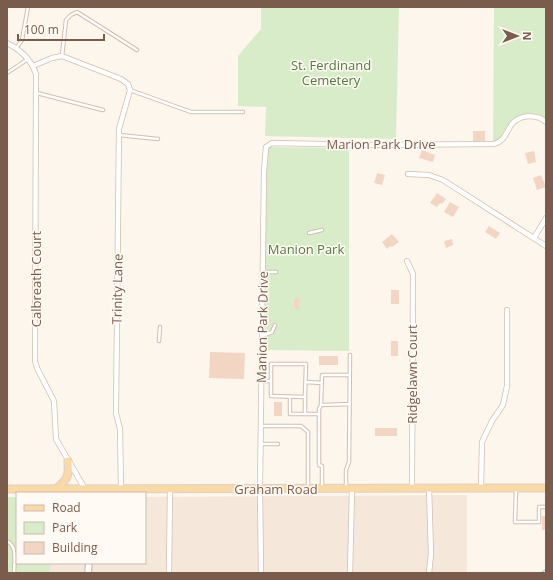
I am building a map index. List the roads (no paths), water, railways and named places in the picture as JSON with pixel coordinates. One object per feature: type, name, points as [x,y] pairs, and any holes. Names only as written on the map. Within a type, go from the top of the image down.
[{"type":"main road","points":[[57,488],[68,477],[68,461]]},
{"type":"main road","name":"Graham Road","points":[[7,489],[57,488],[86,491],[121,488],[546,488]]},
{"type":"street","points":[[7,43],[17,47]]},
{"type":"street","name":"Calbreath Court","points":[[17,47],[29,59],[36,74],[35,361],[54,401],[56,439],[86,491]]},
{"type":"street","points":[[33,66],[52,58],[62,56],[121,79],[128,84],[130,90]]},
{"type":"street","name":"Trinity Lane","points":[[121,488],[120,429],[116,413],[119,129],[130,90]]},
{"type":"street","name":"Marion Park Drive","points":[[272,143],[371,145],[490,144],[501,141],[512,123],[517,119],[535,116],[546,122]]},
{"type":"street","name":"Manion Park Drive","points":[[261,573],[260,444],[264,171],[266,147],[272,143]]},
{"type":"street","points":[[408,174],[429,176],[443,180],[546,246]]},
{"type":"street","points":[[534,238],[546,218]]},
{"type":"street","name":"Ridgelawn Court","points":[[406,261],[413,274],[412,488]]},
{"type":"street","points":[[481,488],[482,442],[492,421],[503,405],[506,396],[508,310]]},
{"type":"street","points":[[169,573],[170,488]]},
{"type":"street","points":[[349,488],[350,573]]},
{"type":"street","points":[[429,488],[431,554],[429,573]]},
{"type":"lane","points":[[17,47],[22,40],[28,7]]},
{"type":"lane","points":[[62,56],[66,20],[77,12],[138,50]]},
{"type":"lane","points":[[7,73],[29,59]]},
{"type":"lane","points":[[130,90],[191,112],[243,112]]},
{"type":"lane","points":[[37,93],[103,110]]},
{"type":"lane","points":[[119,135],[158,139]]},
{"type":"lane","points":[[309,233],[322,230]]},
{"type":"lane","points":[[263,272],[276,272]]},
{"type":"lane","points":[[262,336],[272,332],[275,325]]},
{"type":"lane","points":[[159,341],[160,327]]},
{"type":"lane","points":[[349,488],[346,470],[348,462],[350,356]]},
{"type":"lane","points":[[305,397],[271,396],[271,364],[306,364],[305,414]]},
{"type":"lane","points":[[322,488],[322,466],[319,465],[319,414],[321,405],[322,375],[350,375]]},
{"type":"lane","points":[[261,381],[271,381]]},
{"type":"lane","points":[[306,382],[322,382]]},
{"type":"lane","points":[[290,397],[290,414],[319,414]]},
{"type":"lane","points":[[321,405],[350,404]]},
{"type":"lane","points":[[261,426],[301,426],[308,432],[308,488]]},
{"type":"lane","points":[[260,444],[278,444]]},
{"type":"lane","points":[[516,487],[515,522],[539,522],[539,507],[546,507]]},
{"type":"lane","points":[[7,541],[15,550],[14,573]]},
{"type":"waterway","points":[[541,573],[546,569]]},
{"type":"park label","name":"St. Ferdinand Cemetery","points":[[331,72]]},
{"type":"park label","name":"Manion Park","points":[[306,249]]}]
